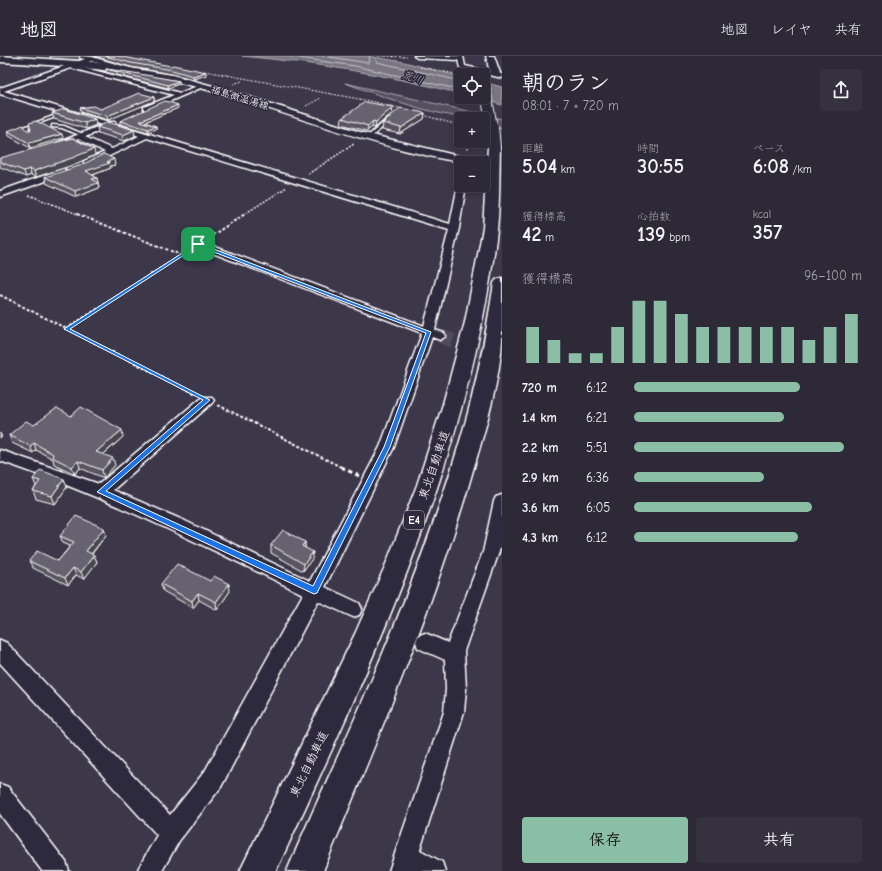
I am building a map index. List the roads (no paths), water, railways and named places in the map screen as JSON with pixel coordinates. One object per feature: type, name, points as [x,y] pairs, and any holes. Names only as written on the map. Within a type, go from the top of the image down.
[{"type":"highway","points":[[490,56],[498,77]]},
{"type":"highway","name":"東北自動車道","points":[[258,871],[337,706],[391,583],[442,445],[463,374],[488,246],[493,193],[494,147],[492,125],[481,66]]},
{"type":"highway","name":"E4","points":[[305,871],[369,724],[423,587],[468,454],[486,379],[502,283]]},
{"type":"main road","name":"福島微温湯線","points":[[0,59],[75,62],[134,70],[202,86],[367,137],[454,158]]},
{"type":"street","points":[[418,56],[460,57],[462,67],[498,77]]},
{"type":"street","points":[[0,91],[75,62],[92,59],[134,70]]},
{"type":"street","points":[[75,62],[180,95]]},
{"type":"street","points":[[137,113],[202,86]]},
{"type":"street","points":[[0,91],[454,228]]},
{"type":"street","points":[[50,147],[124,119]]},
{"type":"street","points":[[81,136],[112,152]]},
{"type":"street","points":[[0,194],[73,169],[146,136]]},
{"type":"street","points":[[53,176],[62,183]]},
{"type":"street","points":[[149,871],[171,832],[213,779],[314,591],[387,447],[434,334],[461,192]]},
{"type":"street","points":[[198,244],[434,334]]},
{"type":"street","points":[[101,492],[207,400]]},
{"type":"street","points":[[0,455],[35,465],[126,502],[353,609]]},
{"type":"street","points":[[433,871],[403,863],[454,712],[457,689],[453,662],[454,655],[497,554],[502,501]]},
{"type":"street","points":[[425,642],[454,655]]},
{"type":"street","points":[[0,649],[171,832]]},
{"type":"street","points":[[0,795],[57,871]]},
{"type":"lane","points":[[30,133],[26,127],[68,112]]},
{"type":"lane","points":[[367,137],[396,113]]},
{"type":"lane","points":[[53,126],[63,127],[81,136]]},
{"type":"water","name":"荒川","points":[[242,56],[367,56],[404,62],[454,75],[454,92],[353,70]]},
{"type":"water","points":[[490,84],[502,87],[502,105],[490,102]]},
{"type":"tunnel","points":[[490,167],[502,170]]},
{"type":"tunnel","points":[[440,336],[502,359]]},
{"type":"tunnel","points":[[353,609],[411,635]]}]
